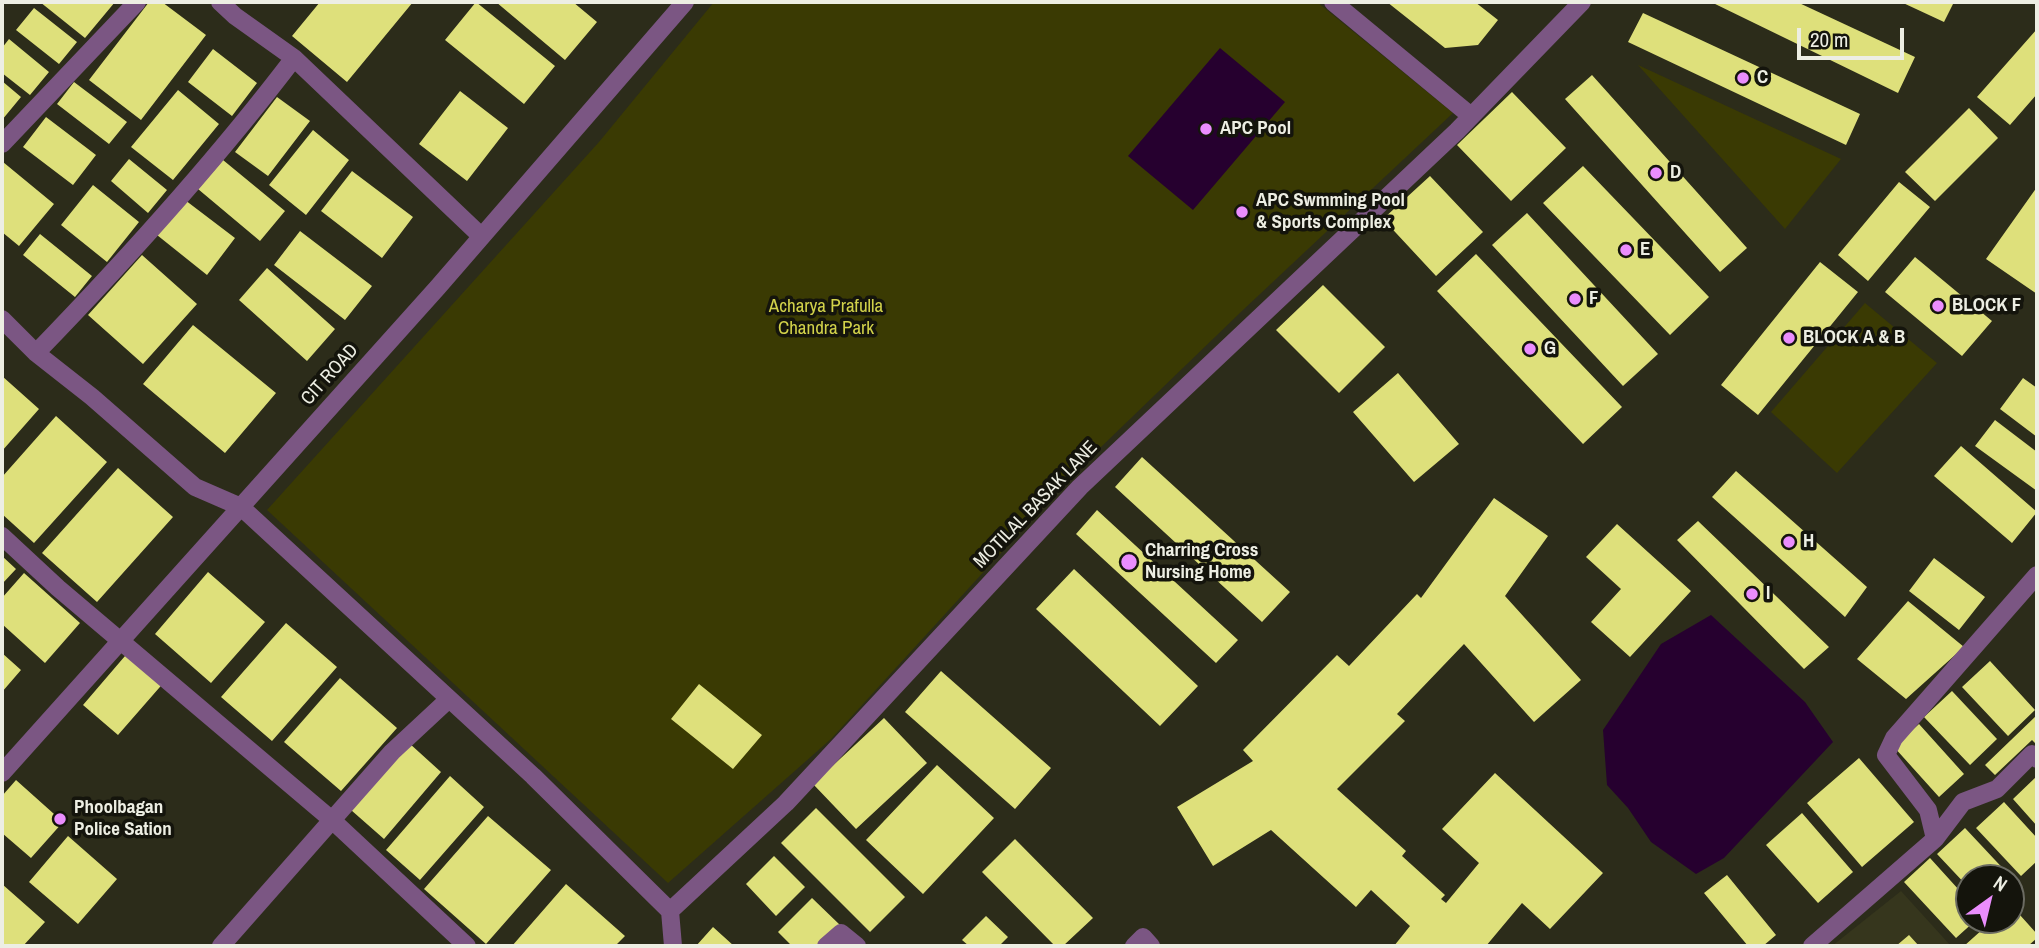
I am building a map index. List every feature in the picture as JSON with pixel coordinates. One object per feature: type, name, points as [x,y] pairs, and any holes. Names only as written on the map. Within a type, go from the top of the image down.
[{"type":"street","points":[[2,144],[137,2]]},
{"type":"street","points":[[220,2],[293,58],[481,236]]},
{"type":"street","name":"CIT ROAD","points":[[2,773],[241,507],[685,2]]},
{"type":"street","points":[[1333,2],[1471,116]]},
{"type":"street","name":"MOTILAL BASAK LANE","points":[[670,911],[786,803],[1080,487],[1471,116],[1582,2]]},
{"type":"street","points":[[36,353],[125,260],[253,112],[293,58]]},
{"type":"street","points":[[2,319],[36,353],[92,397],[195,487],[241,507],[533,776],[670,911],[673,946]]},
{"type":"street","points":[[2,536],[58,588],[332,820],[467,946]]},
{"type":"street","points":[[1935,839],[1928,810],[1886,755],[1894,738],[2037,575]]},
{"type":"street","points":[[221,946],[392,752],[449,699]]},
{"type":"street","points":[[1812,946],[1935,839],[1963,802],[1997,789],[2032,754],[2037,759]]},
{"type":"street","points":[[826,946],[841,933],[857,946]]},
{"type":"street","points":[[1134,946],[1143,937],[1152,946]]},
{"type":"shaded area","name":"APC Pool","points":[[1220,48],[1285,102],[1193,210],[1128,156]]},
{"type":"shaded area","points":[[1711,615],[1805,702],[1833,742],[1724,858],[1696,874],[1651,842],[1628,808],[1607,785],[1603,730],[1661,644]]},
{"type":"shaded area","points":[[1901,891],[1951,946],[1832,946]]},
{"type":"green space","name":"Acharya Prafulla Chandra Park","points":[[714,2],[1317,2],[1453,113],[1073,474],[831,739],[668,883],[267,510],[599,142]]},
{"type":"green space","points":[[1638,65],[1841,159],[1785,229]]},
{"type":"green space","points":[[1865,303],[1937,363],[1837,473],[1771,412]]},
{"type":"building","points":[[40,2],[115,2],[85,38]]},
{"type":"building","points":[[149,2],[162,2],[206,35],[141,120],[89,80]]},
{"type":"building","points":[[320,2],[413,2],[347,82],[292,36]]},
{"type":"building","points":[[476,2],[555,66],[524,104],[445,40]]},
{"type":"building","points":[[496,2],[573,2],[597,22],[565,60]]},
{"type":"building","points":[[1387,2],[1475,2],[1498,20],[1478,45],[1445,48]]},
{"type":"building","points":[[1711,2],[1797,2],[1915,57],[1898,93]]},
{"type":"building","points":[[1901,2],[1954,2],[1944,22]]},
{"type":"building","points":[[34,8],[77,42],[59,64],[16,30]]},
{"type":"building","name":"C","points":[[1643,13],[1860,114],[1846,145],[1628,42]]},
{"type":"building","points":[[2037,29],[2037,94],[2010,125],[1977,97]]},
{"type":"building","points":[[9,39],[49,72],[30,95],[2,73],[2,48]]},
{"type":"building","points":[[213,49],[257,83],[232,116],[188,82]]},
{"type":"building","name":"D","points":[[1592,75],[1747,248],[1720,272],[1565,99]]},
{"type":"building","points":[[2,81],[21,97],[2,120]]},
{"type":"building","points":[[74,82],[127,122],[109,144],[57,104]]},
{"type":"building","points":[[178,90],[219,124],[173,180],[131,147]]},
{"type":"building","points":[[460,91],[508,128],[467,181],[419,144]]},
{"type":"building","points":[[1512,92],[1566,148],[1511,201],[1457,145]]},
{"type":"building","points":[[277,97],[310,121],[268,176],[235,152]]},
{"type":"building","points":[[1969,108],[1998,138],[1935,201],[1905,172]]},
{"type":"building","points":[[46,117],[96,155],[73,185],[23,147]]},
{"type":"building","points":[[313,130],[349,160],[306,215],[269,185]]},
{"type":"building","points":[[129,159],[167,190],[148,213],[111,181]]},
{"type":"building","points":[[223,160],[285,211],[260,241],[198,189]]},
{"type":"building","points":[[3,162],[54,204],[19,246],[2,232]]},
{"type":"building","name":"E","points":[[1583,166],[1709,297],[1670,335],[1543,203]]},
{"type":"building","points":[[352,171],[413,217],[382,258],[321,211]]},
{"type":"building","points":[[1430,176],[1483,232],[1436,276],[1383,219]]},
{"type":"building","points":[[1899,182],[1930,207],[1868,281],[1838,255]]},
{"type":"building","points":[[93,185],[139,222],[107,262],[61,225]]},
{"type":"building","points":[[2037,187],[2037,294],[1986,259]]},
{"type":"building","points":[[185,200],[235,238],[207,275],[157,235]]},
{"type":"building","name":"F","points":[[1527,213],[1658,354],[1623,386],[1492,245]]},
{"type":"building","points":[[300,231],[372,286],[345,320],[274,265]]},
{"type":"building","points":[[40,234],[92,276],[75,297],[23,255]]},
{"type":"building","name":"G","points":[[1476,254],[1622,407],[1583,444],[1437,291]]},
{"type":"building","points":[[142,255],[197,304],[143,364],[88,315]]},
{"type":"building","name":"BLOCK F","points":[[1915,257],[1992,321],[1962,356],[1885,292]]},
{"type":"building","name":"BLOCK A & B","points":[[1820,262],[1858,292],[1758,415],[1721,385]]},
{"type":"building","points":[[267,268],[335,329],[307,361],[239,300]]},
{"type":"building","points":[[1323,285],[1385,347],[1339,393],[1276,330]]},
{"type":"building","points":[[193,325],[276,393],[225,453],[143,384]]},
{"type":"building","points":[[1398,373],[1459,444],[1414,482],[1353,412]]},
{"type":"building","points":[[2,376],[39,409],[2,451]]},
{"type":"building","points":[[2023,378],[2037,388],[2037,437],[2000,409]]},
{"type":"building","points":[[56,416],[107,462],[34,543],[2,514],[2,477]]},
{"type":"building","points":[[1995,420],[2037,452],[2037,491],[1975,446]]},
{"type":"building","points":[[1961,446],[2037,512],[2012,543],[1934,476]]},
{"type":"building","points":[[1142,457],[1290,592],[1262,622],[1115,487]]},
{"type":"building","points":[[118,468],[173,517],[97,602],[42,553]]},
{"type":"building","name":"H","points":[[1736,471],[1867,587],[1845,617],[1712,497]]},
{"type":"building","points":[[1494,498],[1548,536],[1505,596],[1581,680],[1534,722],[1464,644],[1397,714],[1405,721],[1337,789],[1406,851],[1402,856],[1445,895],[1441,899],[1446,903],[1479,863],[1442,829],[1495,773],[1603,873],[1550,929],[1522,903],[1486,946],[1394,946],[1410,926],[1371,890],[1356,907],[1271,830],[1213,866],[1177,807],[1253,761],[1243,750],[1337,655],[1349,666],[1417,594],[1421,598]]},
{"type":"building","points":[[1097,510],[1238,640],[1216,663],[1076,534]]},
{"type":"building","name":"I","points":[[1698,521],[1829,647],[1804,669],[1677,540]]},
{"type":"building","points":[[1617,524],[1691,591],[1630,657],[1591,622],[1621,589],[1586,557]]},
{"type":"building","points":[[2,556],[16,569],[2,584]]},
{"type":"building","points":[[1934,558],[1985,597],[1959,630],[1909,591]]},
{"type":"building","points":[[1074,569],[1198,686],[1160,726],[1036,609]]},
{"type":"building","points":[[208,572],[265,622],[211,683],[155,634]]},
{"type":"building","points":[[24,573],[80,623],[45,663],[2,624],[2,598]]},
{"type":"building","points":[[1908,601],[1964,647],[1906,699],[1857,659]]},
{"type":"building","points":[[286,623],[337,667],[272,741],[221,697]]},
{"type":"building","points":[[131,649],[166,680],[118,735],[83,705]]},
{"type":"building","points":[[2,653],[21,670],[2,692]]},
{"type":"building","points":[[1990,661],[2035,710],[2008,736],[1962,687]]},
{"type":"building","points":[[941,671],[1051,768],[1015,809],[905,712]]},
{"type":"building","points":[[340,678],[397,728],[341,791],[284,742]]},
{"type":"building","points":[[699,684],[762,735],[733,769],[671,719]]},
{"type":"building","points":[[1952,691],[1997,739],[1970,765],[1924,717]]},
{"type":"building","points":[[2037,715],[2037,745],[2032,740],[1995,775],[1985,765]]},
{"type":"building","points":[[884,718],[927,763],[856,829],[813,784]]},
{"type":"building","points":[[1919,724],[1964,774],[1939,797],[1894,747]]},
{"type":"building","points":[[409,743],[441,772],[384,839],[351,810]]},
{"type":"building","points":[[1859,758],[1914,822],[1862,867],[1807,803]]},
{"type":"building","points":[[937,765],[994,818],[923,894],[866,840]]},
{"type":"building","points":[[450,776],[484,807],[420,880],[386,850]]},
{"type":"building","points":[[2037,776],[2037,826],[2013,799]]},
{"type":"building","points":[[16,780],[63,822],[31,858],[2,833],[2,796]]},
{"type":"building","points":[[2004,802],[2037,838],[2037,861],[2025,872],[2025,864],[2010,864],[1976,828]]},
{"type":"building","points":[[816,808],[905,897],[870,932],[781,843]]},
{"type":"building","points":[[1802,813],[1853,872],[1818,903],[1766,845]]},
{"type":"building","points":[[488,816],[551,870],[486,944],[424,889]]},
{"type":"building","points":[[1965,828],[1999,864],[1955,864],[1955,873],[1937,854]]},
{"type":"building","points":[[68,836],[117,879],[78,924],[29,882]]},
{"type":"building","points":[[1015,839],[1093,918],[1063,946],[1055,946],[982,872]]},
{"type":"building","points":[[774,856],[805,887],[776,916],[746,884]]},
{"type":"building","points":[[1930,858],[1955,886],[1955,934],[1960,934],[1956,938],[1904,882]]},
{"type":"building","points":[[1727,875],[1776,935],[1763,946],[1748,946],[1704,893]]},
{"type":"building","points":[[2,884],[45,922],[23,946],[2,946]]},
{"type":"building","points":[[566,884],[625,936],[615,946],[512,946]]},
{"type":"building","points":[[812,898],[840,925],[817,946],[792,946],[778,932]]},
{"type":"building","points":[[986,916],[1008,937],[999,946],[969,946],[962,940]]},
{"type":"building","points":[[2025,921],[2037,934],[2037,938],[2028,946],[1964,946],[1977,934],[2025,934]]},
{"type":"building","points":[[713,927],[734,946],[696,946]]},
{"type":"building","points":[[1909,935],[1919,946],[1896,946]]},
{"type":"place","name":"C","points":[[1743,78]]},
{"type":"place","name":"APC Pool","points":[[1206,129]]},
{"type":"place","name":"D","points":[[1656,173]]},
{"type":"place","name":"APC Swmming Pool & Sports Complex","points":[[1242,212]]},
{"type":"place","name":"E","points":[[1626,250]]},
{"type":"place","name":"F","points":[[1575,299]]},
{"type":"place","name":"BLOCK F","points":[[1938,306]]},
{"type":"place","name":"BLOCK A & B","points":[[1789,338]]},
{"type":"place","name":"G","points":[[1530,349]]},
{"type":"place","name":"H","points":[[1789,542]]},
{"type":"place","name":"Charring Cross Nursing Home","points":[[1129,562]]},
{"type":"place","name":"I","points":[[1752,594]]},
{"type":"place","name":"Phoolbagan Police Sation","points":[[60,819]]}]
